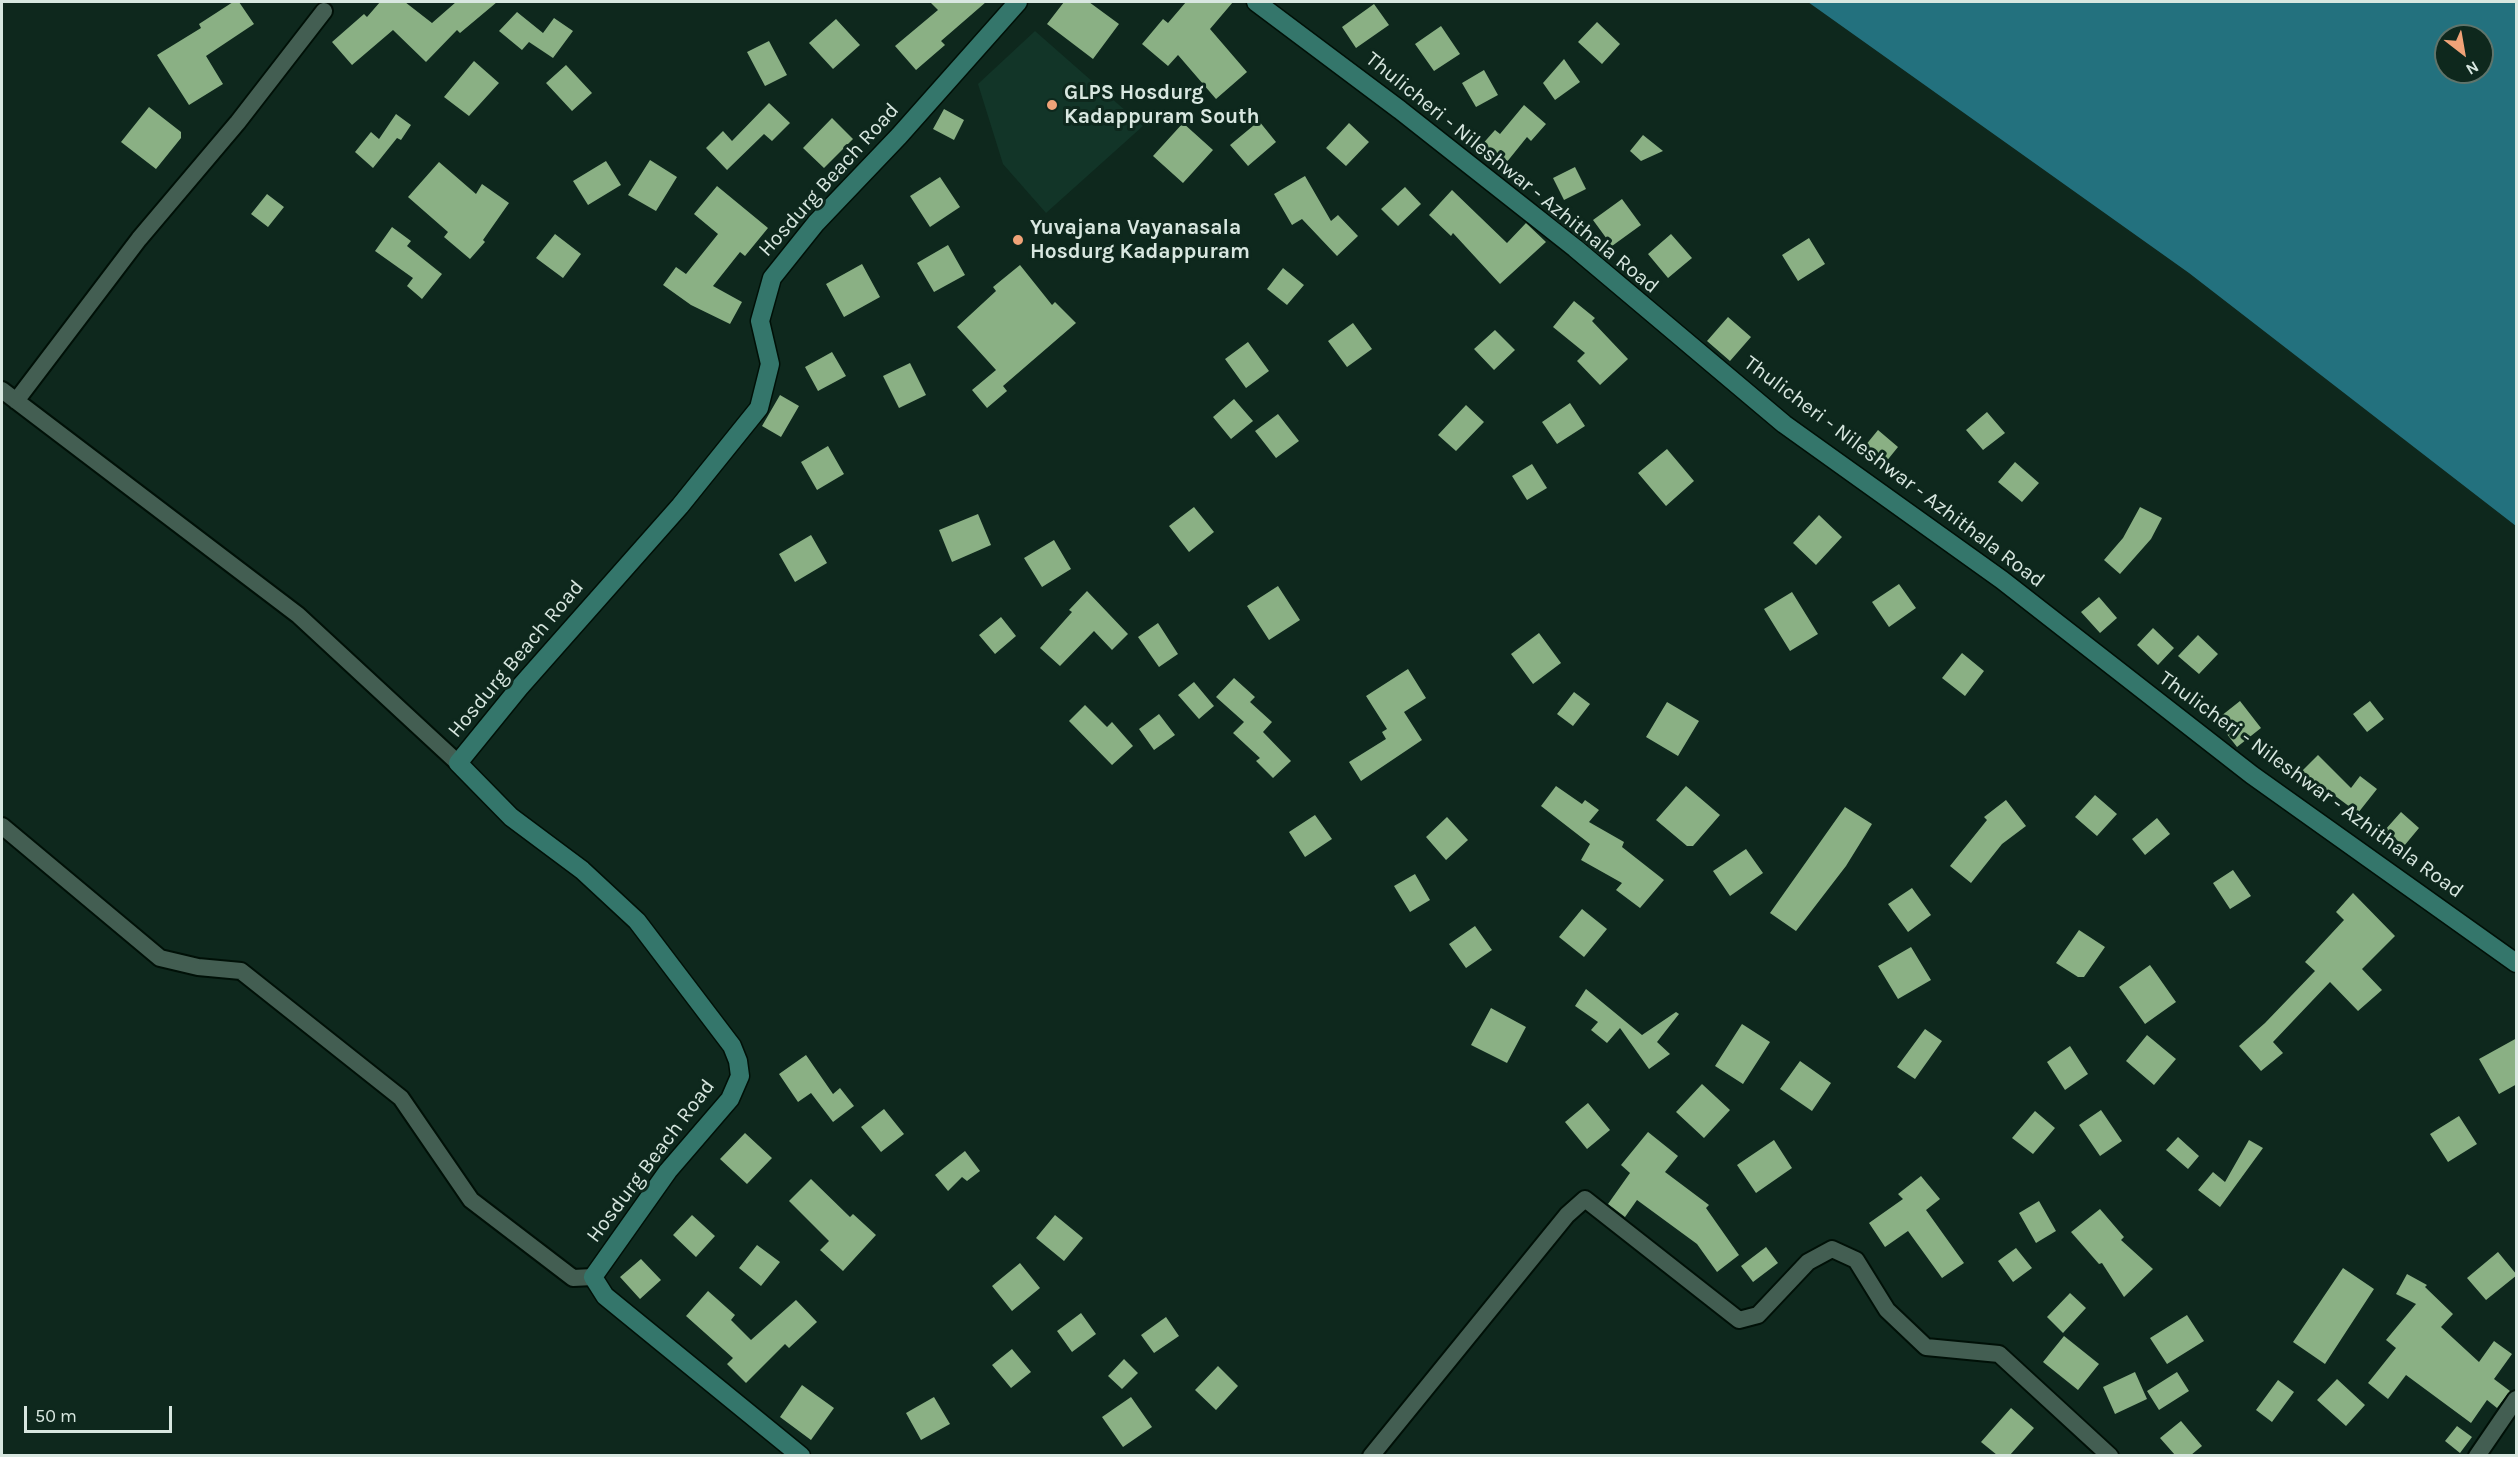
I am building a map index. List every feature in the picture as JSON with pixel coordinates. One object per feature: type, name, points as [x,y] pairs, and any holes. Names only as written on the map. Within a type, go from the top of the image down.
[{"type":"street","name":"Hosdurg Beach Road","points":[[801,1455],[605,1296],[593,1277],[668,1171],[730,1099],[740,1076],[738,1061],[732,1046],[637,921],[582,870],[511,818],[458,763],[519,688],[680,506],[759,408],[770,364],[760,321],[772,278],[816,223],[899,136],[1018,2]]},
{"type":"street","name":"Thulicheri - Nileshwar - Azhithala Road","points":[[1256,2],[1400,110],[1575,248],[1784,424],[2002,580],[2252,775],[2517,963]]},
{"type":"street","points":[[16,401],[139,239],[237,122],[324,11]]},
{"type":"street","points":[[2,390],[298,615],[458,763]]},
{"type":"street","points":[[2,826],[160,958],[198,967],[241,971],[402,1098],[471,1200],[573,1278],[593,1277]]},
{"type":"street","points":[[1371,1455],[1567,1215],[1585,1199],[1739,1320],[1758,1315],[1808,1262],[1832,1249],[1856,1260],[1887,1310],[1926,1347],[1999,1354],[2110,1455]]},
{"type":"street","points":[[2477,1455],[2517,1399]]},
{"type":"shaded area","name":"GLPS Hosdurg Kadappuram South","points":[[1035,31],[1143,126],[1046,213],[1003,164],[978,84]]},
{"type":"water","points":[[1808,2],[2516,2],[2516,526],[2189,273]]},
{"type":"building","points":[[233,2],[239,2],[254,24],[206,56],[223,84],[189,105],[157,55],[201,28],[199,24]]},
{"type":"building","points":[[380,2],[405,2],[432,23],[456,2],[497,2],[460,33],[457,30],[426,62],[393,30],[352,65],[332,42],[364,14],[367,17]]},
{"type":"building","points":[[930,2],[986,2],[941,41],[945,45],[916,70],[895,46],[938,10]]},
{"type":"building","points":[[1064,2],[1089,2],[1119,24],[1093,59],[1047,24]]},
{"type":"building","points":[[1186,2],[1233,2],[1210,29],[1247,72],[1216,99],[1178,55],[1168,66],[1142,44],[1163,19],[1168,23]]},
{"type":"building","points":[[1374,4],[1389,25],[1356,48],[1342,27]]},
{"type":"building","points":[[517,12],[543,33],[554,18],[573,31],[553,58],[529,42],[522,50],[499,31]]},
{"type":"building","points":[[836,19],[860,45],[833,69],[809,43]]},
{"type":"building","points":[[1597,22],[1620,44],[1602,64],[1578,42]]},
{"type":"building","points":[[1441,26],[1460,54],[1434,71],[1415,44]]},
{"type":"building","points":[[769,41],[787,75],[765,86],[747,52]]},
{"type":"building","points":[[1564,59],[1580,82],[1555,100],[1543,83]]},
{"type":"building","points":[[474,61],[499,83],[469,116],[444,97]]},
{"type":"building","points":[[566,65],[592,93],[572,111],[546,83]]},
{"type":"building","points":[[1484,70],[1498,95],[1476,107],[1462,83]]},
{"type":"building","points":[[769,103],[790,123],[772,141],[764,134],[727,170],[706,148],[723,131],[732,141]]},
{"type":"building","points":[[1524,105],[1546,124],[1531,141],[1527,137],[1502,168],[1479,148],[1495,130],[1500,134]]},
{"type":"building","points":[[149,107],[181,132],[181,138],[156,169],[121,142]]},
{"type":"building","points":[[944,109],[964,120],[954,140],[933,129]]},
{"type":"building","points":[[396,114],[411,125],[401,140],[397,138],[373,168],[355,152],[371,132],[379,139]]},
{"type":"building","points":[[832,118],[853,139],[824,168],[803,148]]},
{"type":"building","points":[[1259,121],[1276,142],[1248,166],[1230,145]]},
{"type":"building","points":[[1183,123],[1213,150],[1183,183],[1153,156]]},
{"type":"building","points":[[1349,123],[1369,142],[1346,166],[1326,148]]},
{"type":"building","points":[[1643,135],[1663,151],[1641,161],[1630,151]]},
{"type":"building","points":[[650,160],[677,177],[656,211],[628,195]]},
{"type":"building","points":[[606,161],[621,185],[588,205],[573,181]]},
{"type":"building","points":[[439,162],[476,194],[482,184],[509,203],[483,240],[485,242],[470,259],[444,237],[448,232],[408,197]]},
{"type":"building","points":[[1575,167],[1586,189],[1564,200],[1553,178]]},
{"type":"building","points":[[1305,176],[1331,221],[1338,215],[1358,236],[1337,256],[1302,219],[1292,225],[1274,194]]},
{"type":"building","points":[[940,177],[960,207],[930,227],[910,196]]},
{"type":"building","points":[[717,186],[768,228],[745,256],[740,252],[713,286],[742,302],[730,324],[691,305],[663,285],[676,267],[686,274],[718,234],[694,214]]},
{"type":"building","points":[[1405,187],[1421,204],[1398,226],[1381,209]]},
{"type":"building","points":[[1452,190],[1507,243],[1526,223],[1546,242],[1500,284],[1453,233],[1451,236],[1429,215]]},
{"type":"building","points":[[267,194],[284,207],[268,227],[251,214]]},
{"type":"building","points":[[1622,199],[1641,225],[1612,246],[1593,220]]},
{"type":"building","points":[[392,227],[411,241],[407,246],[442,274],[422,299],[407,286],[413,278],[375,251]]},
{"type":"building","points":[[555,234],[581,254],[563,278],[536,258]]},
{"type":"building","points":[[1671,234],[1692,258],[1668,278],[1648,254]]},
{"type":"building","points":[[1809,238],[1825,264],[1798,281],[1782,255]]},
{"type":"building","points":[[948,245],[965,275],[934,292],[917,263]]},
{"type":"building","points":[[862,264],[880,297],[844,317],[826,284]]},
{"type":"building","points":[[1020,265],[1052,305],[1055,302],[1076,323],[1003,386],[1007,391],[987,408],[972,390],[996,370],[957,327],[996,291],[993,287]]},
{"type":"building","points":[[1283,268],[1304,285],[1287,305],[1267,289]]},
{"type":"building","points":[[1574,301],[1595,318],[1592,321],[1628,359],[1600,385],[1577,361],[1585,353],[1553,327]]},
{"type":"building","points":[[1728,317],[1751,337],[1730,361],[1707,341]]},
{"type":"building","points":[[1353,323],[1372,349],[1347,367],[1328,341]]},
{"type":"building","points":[[1495,330],[1515,350],[1494,370],[1474,349]]},
{"type":"building","points":[[1248,342],[1269,371],[1246,388],[1225,359]]},
{"type":"building","points":[[832,352],[846,376],[818,391],[805,367]]},
{"type":"building","points":[[910,363],[926,395],[899,408],[883,376]]},
{"type":"building","points":[[780,395],[799,406],[781,437],[762,426]]},
{"type":"building","points":[[1234,399],[1253,421],[1231,439],[1213,417]]},
{"type":"building","points":[[1570,403],[1585,426],[1557,444],[1542,422]]},
{"type":"building","points":[[1466,405],[1484,422],[1456,451],[1438,435]]},
{"type":"building","points":[[1987,412],[2005,433],[1983,450],[1966,430]]},
{"type":"building","points":[[1278,414],[1299,441],[1276,458],[1255,431]]},
{"type":"building","points":[[1878,430],[1898,447],[1885,463],[1865,446]]},
{"type":"building","points":[[828,446],[844,474],[817,490],[801,462]]},
{"type":"building","points":[[1667,449],[1694,481],[1666,506],[1638,473]]},
{"type":"building","points":[[2015,462],[2039,483],[2022,502],[1998,482]]},
{"type":"building","points":[[1532,464],[1547,488],[1527,500],[1512,476]]},
{"type":"building","points":[[1194,507],[1214,532],[1189,552],[1169,526]]},
{"type":"building","points":[[2140,507],[2162,518],[2151,539],[2120,574],[2104,560],[2123,538]]},
{"type":"building","points":[[978,514],[991,545],[952,562],[939,530]]},
{"type":"building","points":[[1819,515],[1842,537],[1816,565],[1793,543]]},
{"type":"building","points":[[811,535],[827,563],[795,582],[779,554]]},
{"type":"building","points":[[1054,540],[1071,569],[1042,587],[1024,558]]},
{"type":"building","points":[[1899,584],[1916,608],[1889,627],[1872,602]]},
{"type":"building","points":[[1278,586],[1300,620],[1269,640],[1247,606]]},
{"type":"building","points":[[1087,591],[1128,634],[1112,650],[1094,631],[1060,666],[1040,648],[1072,612],[1069,610]]},
{"type":"building","points":[[1792,592],[1818,634],[1790,651],[1764,609]]},
{"type":"building","points":[[2099,597],[2117,618],[2100,633],[2081,612]]},
{"type":"building","points":[[1001,617],[1016,636],[995,654],[979,635]]},
{"type":"building","points":[[1158,623],[1178,654],[1159,667],[1138,637]]},
{"type":"building","points":[[2153,628],[2174,648],[2158,665],[2137,645]]},
{"type":"building","points":[[1539,633],[1561,663],[1533,684],[1511,654]]},
{"type":"building","points":[[2198,635],[2218,654],[2199,674],[2178,656]]},
{"type":"building","points":[[1962,653],[1984,671],[1965,696],[1942,678]]},
{"type":"building","points":[[1408,669],[1426,698],[1404,712],[1422,740],[1361,781],[1349,762],[1386,739],[1382,732],[1387,729],[1366,696]]},
{"type":"building","points":[[1234,678],[1255,697],[1250,702],[1272,722],[1263,732],[1291,761],[1273,778],[1256,761],[1260,758],[1233,733],[1244,722],[1216,697]]},
{"type":"building","points":[[1194,682],[1214,706],[1199,719],[1178,695]]},
{"type":"building","points":[[1574,692],[1590,704],[1573,726],[1557,714]]},
{"type":"building","points":[[2240,701],[2261,728],[2237,747],[2216,720]]},
{"type":"building","points":[[2370,701],[2384,719],[2367,732],[2353,714]]},
{"type":"building","points":[[1667,702],[1699,721],[1678,756],[1646,737]]},
{"type":"building","points":[[1085,705],[1107,727],[1112,722],[1133,746],[1112,765],[1069,721]]},
{"type":"building","points":[[1159,714],[1175,735],[1154,750],[1139,729]]},
{"type":"building","points":[[2318,755],[2351,788],[2360,776],[2377,789],[2358,813],[2330,792],[2323,799],[2298,775]]},
{"type":"building","points":[[1556,786],[1582,804],[1585,800],[1599,810],[1589,822],[1624,842],[1622,847],[1664,880],[1640,908],[1616,890],[1622,883],[1581,860],[1590,844],[1541,806]]},
{"type":"building","points":[[1686,786],[1720,815],[1693,846],[1687,846],[1656,820]]},
{"type":"building","points":[[2095,795],[2117,814],[2097,836],[2075,817]]},
{"type":"building","points":[[2006,800],[2026,826],[2002,844],[1971,883],[1950,866],[1987,820],[1984,817]]},
{"type":"building","points":[[1845,807],[1872,824],[1846,866],[1796,931],[1770,913]]},
{"type":"building","points":[[2401,812],[2419,828],[2404,846],[2385,830]]},
{"type":"building","points":[[1315,815],[1332,839],[1305,857],[1289,832]]},
{"type":"building","points":[[1447,817],[1468,840],[1446,860],[1426,837]]},
{"type":"building","points":[[2157,818],[2170,834],[2145,855],[2132,839]]},
{"type":"building","points":[[1746,849],[1763,873],[1730,896],[1713,871]]},
{"type":"building","points":[[2233,870],[2251,896],[2230,909],[2213,883]]},
{"type":"building","points":[[1415,874],[1430,900],[1410,912],[1394,886]]},
{"type":"building","points":[[1912,888],[1931,915],[1908,932],[1888,904]]},
{"type":"building","points":[[2353,893],[2395,936],[2362,969],[2382,990],[2358,1011],[2330,982],[2273,1042],[2283,1053],[2261,1071],[2239,1046],[2265,1023],[2315,971],[2305,962],[2344,920],[2336,912]]},
{"type":"building","points":[[1582,909],[1607,929],[1584,957],[1559,937]]},
{"type":"building","points":[[1475,926],[1492,950],[1466,968],[1449,944]]},
{"type":"building","points":[[2079,930],[2105,947],[2084,977],[2078,977],[2056,963]]},
{"type":"building","points":[[1911,947],[1931,980],[1898,999],[1878,966]]},
{"type":"building","points":[[2150,965],[2176,1002],[2145,1024],[2119,987]]},
{"type":"building","points":[[1586,989],[1642,1035],[1676,1012],[1679,1014],[1657,1042],[1670,1054],[1649,1069],[1620,1028],[1607,1043],[1591,1030],[1598,1022],[1575,1006]]},
{"type":"building","points":[[1491,1008],[1526,1027],[1507,1063],[1471,1045]]},
{"type":"building","points":[[1742,1024],[1770,1042],[1743,1084],[1715,1066]]},
{"type":"building","points":[[1925,1029],[1942,1041],[1915,1079],[1897,1067]]},
{"type":"building","points":[[2147,1035],[2176,1059],[2154,1085],[2126,1061]]},
{"type":"building","points":[[2517,1038],[2517,1084],[2499,1094],[2479,1059]]},
{"type":"building","points":[[2070,1046],[2088,1074],[2065,1090],[2047,1062]]},
{"type":"building","points":[[806,1055],[833,1094],[840,1088],[854,1106],[833,1122],[811,1093],[798,1102],[779,1074]]},
{"type":"building","points":[[1800,1061],[1831,1083],[1812,1111],[1780,1089]]},
{"type":"building","points":[[1702,1084],[1730,1110],[1704,1138],[1676,1112]]},
{"type":"building","points":[[1588,1103],[1610,1130],[1587,1149],[1565,1122]]},
{"type":"building","points":[[884,1109],[904,1134],[881,1152],[861,1127]]},
{"type":"building","points":[[2101,1110],[2122,1141],[2100,1156],[2079,1125]]},
{"type":"building","points":[[2035,1111],[2055,1128],[2033,1154],[2012,1138]]},
{"type":"building","points":[[2459,1116],[2477,1144],[2448,1162],[2430,1134]]},
{"type":"building","points":[[1648,1132],[1678,1156],[1665,1172],[1709,1205],[1706,1208],[1739,1255],[1717,1272],[1697,1244],[1637,1200],[1625,1217],[1608,1204],[1630,1173],[1621,1165]]},
{"type":"building","points":[[745,1133],[772,1158],[747,1184],[720,1159]]},
{"type":"building","points":[[2178,1137],[2199,1156],[2188,1169],[2166,1150]]},
{"type":"building","points":[[1774,1140],[1792,1168],[1756,1193],[1737,1165]]},
{"type":"building","points":[[2249,1140],[2263,1148],[2220,1207],[2198,1190],[2213,1172],[2225,1182]]},
{"type":"building","points":[[965,1151],[980,1171],[967,1181],[962,1177],[948,1191],[935,1175]]},
{"type":"building","points":[[1921,1176],[1940,1199],[1926,1210],[1964,1263],[1942,1278],[1908,1231],[1885,1247],[1869,1223],[1903,1199],[1898,1194]]},
{"type":"building","points":[[811,1179],[850,1217],[853,1214],[876,1235],[843,1271],[820,1250],[829,1241],[789,1201]]},
{"type":"building","points":[[2039,1201],[2056,1231],[2036,1243],[2019,1213]]},
{"type":"building","points":[[2100,1209],[2124,1237],[2121,1240],[2153,1269],[2124,1297],[2102,1263],[2099,1264],[2071,1232]]},
{"type":"building","points":[[692,1215],[715,1236],[696,1257],[673,1235]]},
{"type":"building","points":[[1055,1215],[1083,1238],[1064,1261],[1036,1238]]},
{"type":"building","points":[[757,1245],[780,1262],[761,1286],[739,1268]]},
{"type":"building","points":[[1766,1247],[1778,1263],[1753,1282],[1741,1266]]},
{"type":"building","points":[[2016,1248],[2032,1268],[2013,1282],[1998,1261]]},
{"type":"building","points":[[2498,1252],[2517,1275],[2486,1300],[2467,1278]]},
{"type":"building","points":[[641,1259],[661,1280],[640,1299],[620,1277]]},
{"type":"building","points":[[1020,1263],[1040,1288],[1012,1311],[992,1286]]},
{"type":"building","points":[[2343,1268],[2374,1289],[2325,1364],[2293,1342]]},
{"type":"building","points":[[2407,1274],[2427,1285],[2425,1287],[2453,1314],[2441,1327],[2479,1362],[2494,1341],[2512,1354],[2494,1379],[2510,1391],[2497,1408],[2487,1400],[2471,1423],[2406,1375],[2388,1399],[2368,1383],[2396,1348],[2386,1340],[2416,1304],[2396,1294]]},
{"type":"building","points":[[708,1291],[735,1315],[731,1320],[751,1340],[796,1300],[817,1322],[789,1348],[785,1344],[746,1383],[727,1364],[733,1358],[686,1316]]},
{"type":"building","points":[[2070,1293],[2086,1308],[2063,1333],[2047,1317]]},
{"type":"building","points":[[1081,1313],[1096,1334],[1072,1352],[1057,1331]]},
{"type":"building","points":[[2187,1315],[2204,1341],[2167,1364],[2150,1338]]},
{"type":"building","points":[[1166,1317],[1179,1336],[1154,1353],[1141,1335]]},
{"type":"building","points":[[2064,1336],[2099,1364],[2078,1390],[2043,1362]]},
{"type":"building","points":[[1012,1349],[1031,1372],[1011,1388],[992,1365]]},
{"type":"building","points":[[1124,1359],[1138,1373],[1122,1389],[1108,1376]]},
{"type":"building","points":[[1218,1366],[1238,1386],[1216,1410],[1195,1390]]},
{"type":"building","points":[[2135,1372],[2147,1399],[2115,1414],[2103,1387]]},
{"type":"building","points":[[2177,1372],[2189,1391],[2159,1410],[2147,1391]]},
{"type":"building","points":[[2337,1379],[2365,1405],[2346,1426],[2317,1400]]},
{"type":"building","points":[[2278,1380],[2294,1392],[2272,1422],[2256,1410]]},
{"type":"building","points":[[802,1385],[834,1408],[811,1440],[780,1417]]},
{"type":"building","points":[[934,1397],[950,1424],[921,1440],[906,1413]]},
{"type":"building","points":[[1131,1397],[1152,1427],[1123,1447],[1102,1417]]},
{"type":"building","points":[[2011,1408],[2034,1428],[2010,1455],[1997,1455],[1981,1442]]},
{"type":"building","points":[[2181,1421],[2202,1446],[2191,1455],[2175,1455],[2160,1438]]},
{"type":"building","points":[[2457,1426],[2472,1437],[2460,1453],[2445,1441]]},
{"type":"place","name":"GLPS Hosdurg Kadappuram South","points":[[1052,105]]},
{"type":"place","name":"Yuvajana Vayanasala Hosdurg Kadappuram","points":[[1018,240]]}]
